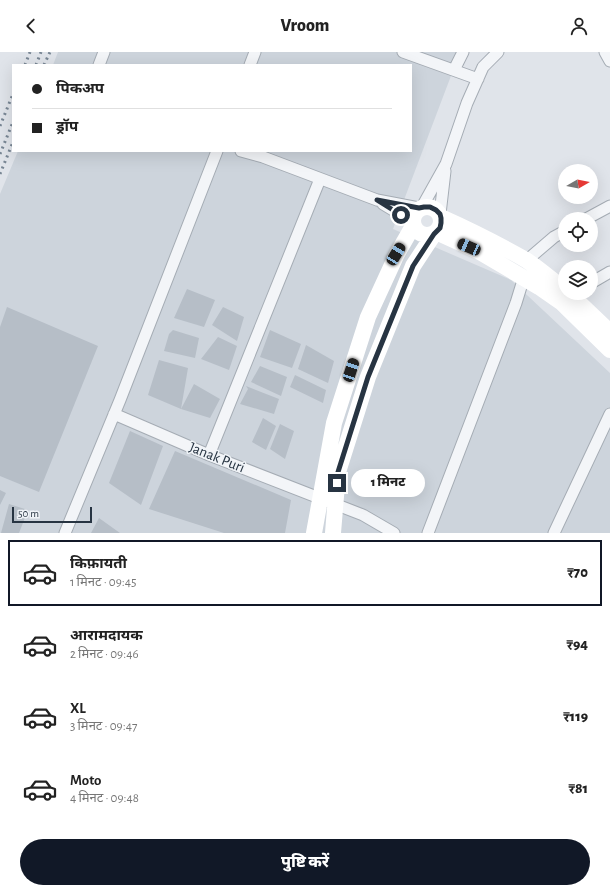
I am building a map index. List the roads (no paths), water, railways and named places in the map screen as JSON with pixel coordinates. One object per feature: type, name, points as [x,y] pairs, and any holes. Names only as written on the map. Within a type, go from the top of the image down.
[{"type":"street","points":[[99,64],[104,52]]},
{"type":"street","points":[[250,64],[255,52]]},
{"type":"street","points":[[403,52],[478,79]]},
{"type":"street","points":[[454,70],[463,52]]},
{"type":"street","points":[[314,533],[334,423],[368,317],[396,254],[446,164],[467,103],[483,67],[498,52]]},
{"type":"street","points":[[605,52],[610,61]]},
{"type":"street","points":[[65,533],[114,414],[217,152]]},
{"type":"street","points":[[245,152],[263,157],[417,216]]},
{"type":"street","points":[[333,533],[338,472],[368,377],[413,266],[440,228],[440,215],[446,164]]},
{"type":"street","points":[[209,455],[320,179]]},
{"type":"street","points":[[377,200],[417,216]]},
{"type":"street","points":[[598,212],[610,206]]},
{"type":"street","points":[[417,216],[430,207],[436,210],[440,215],[526,261],[558,284]]},
{"type":"street","points":[[417,216],[416,231],[420,234],[430,235],[435,233],[480,252],[524,277],[562,303],[610,350]]},
{"type":"street","points":[[526,261],[558,235]]},
{"type":"street","points":[[598,279],[610,272]]},
{"type":"street","points":[[428,533],[516,303],[524,277]]},
{"type":"street","points":[[577,300],[610,332]]},
{"type":"street","name":"Janak Puri","points":[[114,414],[209,455],[363,515],[394,533]]},
{"type":"street","points":[[554,533],[610,414]]},
{"type":"railway","points":[[25,64],[30,52]]},
{"type":"railway","points":[[36,64],[41,52]]},
{"type":"railway","points":[[44,64],[50,52]]},
{"type":"railway","points":[[0,126],[12,96]]},
{"type":"railway","points":[[0,154],[12,124]]},
{"type":"railway","points":[[0,174],[12,144]]}]
